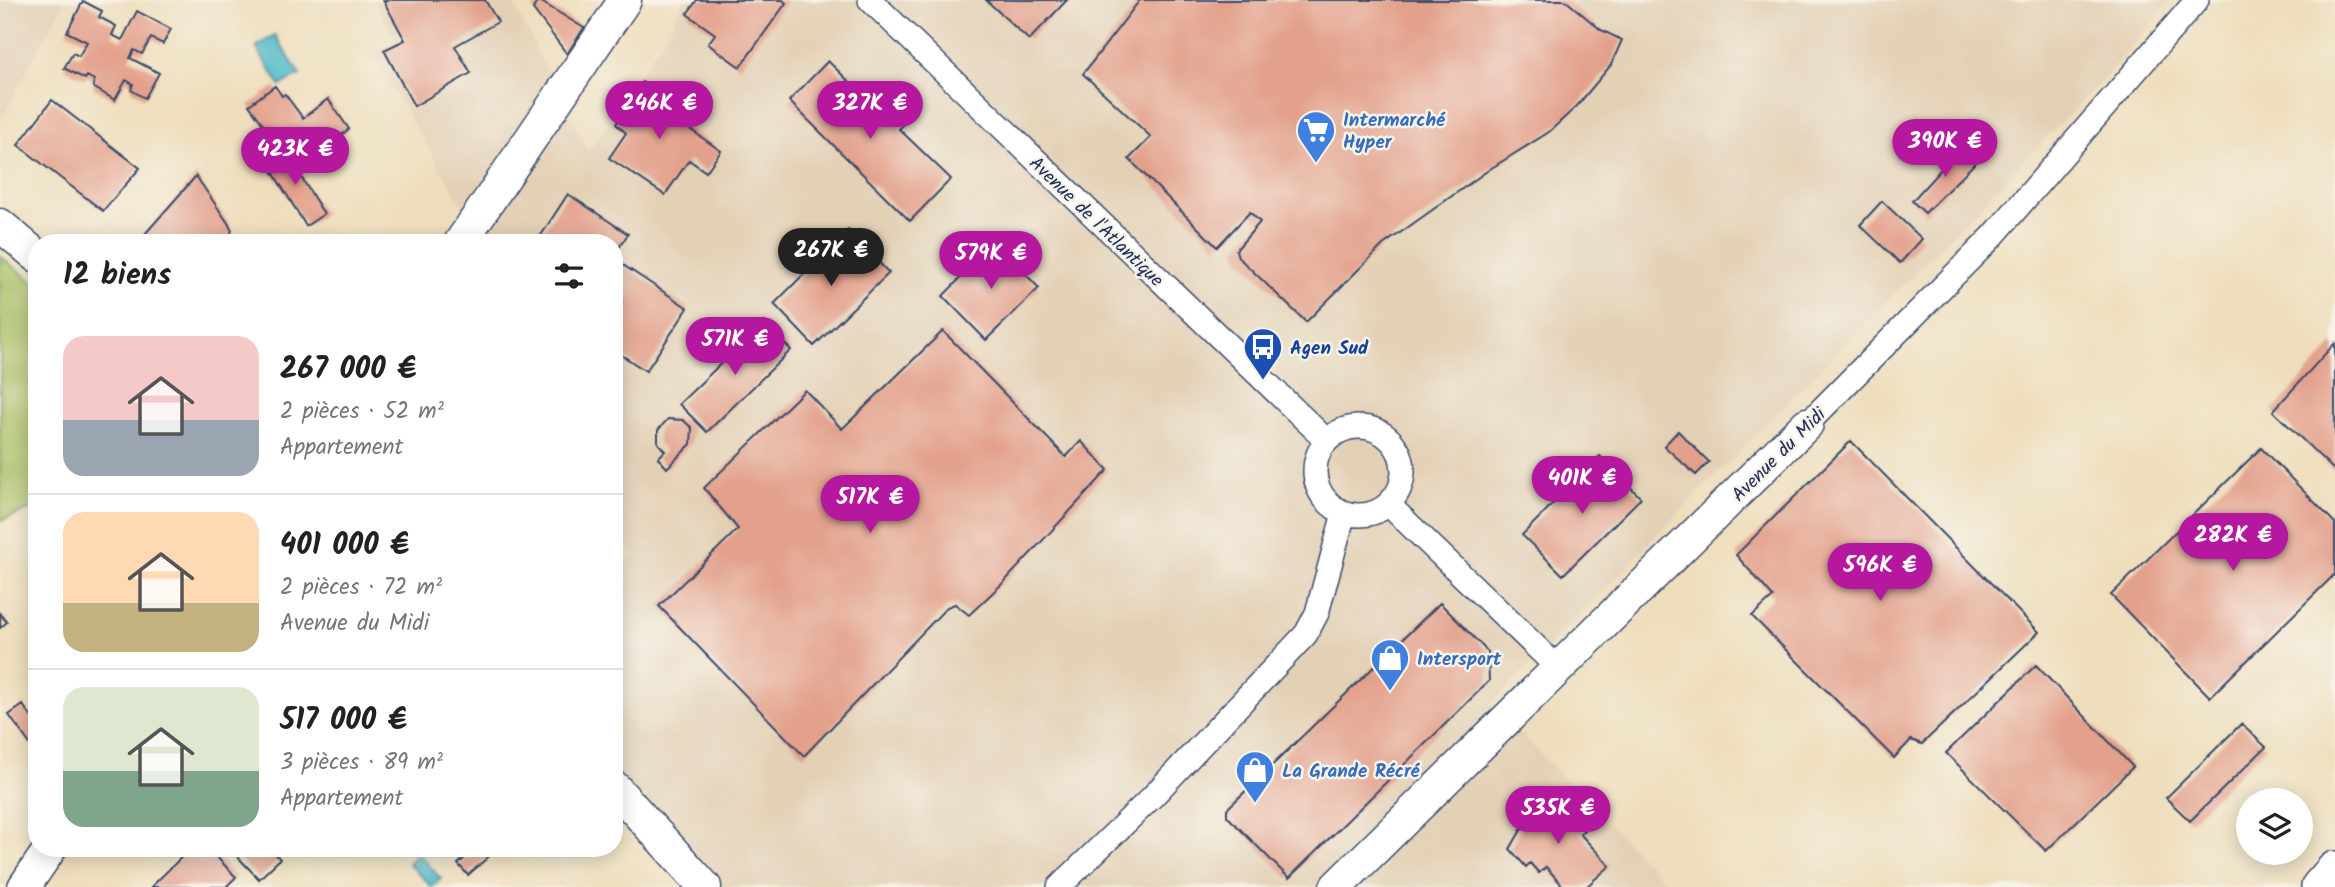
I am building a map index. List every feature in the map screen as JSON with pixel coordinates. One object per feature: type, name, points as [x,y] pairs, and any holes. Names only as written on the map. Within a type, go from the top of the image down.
[{"type":"main road","points":[[2320,887],[2335,870]]},
{"type":"street","points":[[466,234],[625,0]]},
{"type":"street","name":"Avenue de l'Atlantique","points":[[870,0],[1326,440]]},
{"type":"street","name":"Avenue du Midi","points":[[1336,887],[1808,424],[1993,236],[2197,0]]},
{"type":"street","points":[[0,225],[28,248]]},
{"type":"street","points":[[1350,427],[1363,427],[1388,437],[1396,448],[1403,472],[1396,495],[1388,504],[1367,514],[1345,513],[1321,495],[1314,467],[1326,440],[1350,427]]},
{"type":"street","points":[[1388,504],[1558,668]]},
{"type":"street","points":[[1059,887],[1160,788],[1306,634],[1317,613],[1345,513]]},
{"type":"street","points":[[623,798],[696,884]]},
{"type":"street","points":[[24,887],[45,857]]},
{"type":"shaded area","points":[[0,0],[65,0],[0,121]]},
{"type":"shaded area","points":[[373,0],[512,0],[588,152],[667,34],[684,0],[2171,0],[2100,83],[1492,704],[1670,887],[715,887],[719,883],[623,779],[623,567],[636,555],[623,539],[623,234],[480,234],[372,54],[395,39]]},
{"type":"green space","points":[[0,256],[28,278],[28,510],[0,521]]},
{"type":"water","points":[[275,35],[300,75],[280,86],[256,47]]},
{"type":"water","points":[[414,857],[422,857],[441,879],[432,887],[408,863]]},
{"type":"building","points":[[383,0],[485,0],[498,22],[455,46],[471,73],[414,106],[384,50],[405,40]]},
{"type":"building","points":[[538,0],[584,28],[567,54],[533,9]]},
{"type":"building","points":[[697,0],[783,0],[786,3],[740,67],[708,44],[715,34],[687,14]]},
{"type":"building","points":[[986,0],[1067,0],[1029,40]]},
{"type":"building","name":"Intermarché Hyper","points":[[1140,0],[1565,0],[1601,30],[1622,40],[1611,65],[1577,106],[1549,132],[1490,169],[1383,245],[1306,322],[1238,257],[1236,250],[1260,222],[1250,212],[1217,247],[1129,159],[1151,137],[1083,74]]},
{"type":"building","points":[[83,1],[102,11],[99,17],[116,26],[112,35],[122,40],[137,11],[171,29],[163,44],[151,38],[142,54],[134,50],[130,58],[159,73],[145,98],[131,90],[133,84],[126,80],[115,100],[93,87],[94,80],[87,76],[85,79],[64,68],[73,53],[79,56],[87,42],[67,32]]},
{"type":"building","points":[[828,61],[868,100],[874,95],[882,104],[877,108],[891,121],[895,116],[903,125],[899,129],[951,179],[910,221],[789,101]]},
{"type":"building","points":[[642,82],[686,111],[688,119],[684,125],[721,151],[706,172],[689,160],[665,195],[609,158],[626,133],[616,124]]},
{"type":"building","points":[[275,86],[282,96],[285,94],[303,118],[328,99],[349,129],[325,148],[329,154],[319,161],[298,134],[279,146],[249,105]]},
{"type":"building","points":[[52,100],[140,168],[103,211],[18,145]]},
{"type":"building","points":[[1962,146],[1977,161],[1925,213],[1912,201]]},
{"type":"building","points":[[283,148],[324,214],[306,226],[266,161]]},
{"type":"building","points":[[196,176],[232,231],[230,234],[145,234]]},
{"type":"building","points":[[568,194],[628,234],[623,242],[623,234],[542,234]]},
{"type":"building","points":[[1882,201],[1922,239],[1900,263],[1860,225]]},
{"type":"building","points":[[848,230],[889,273],[814,346],[774,304]]},
{"type":"building","points":[[995,242],[1039,288],[986,340],[943,296]]},
{"type":"building","points":[[623,265],[688,308],[646,371],[623,356]]},
{"type":"building","points":[[764,322],[791,350],[707,432],[679,404]]},
{"type":"building","points":[[943,331],[1066,457],[1081,441],[1108,470],[1005,581],[969,615],[955,604],[947,607],[804,756],[659,606],[738,529],[704,488],[805,390],[842,429]]},
{"type":"building","points":[[2335,343],[2335,471],[2273,411]]},
{"type":"building","points":[[668,419],[683,420],[692,428],[691,444],[667,468],[658,458],[665,451],[658,443],[658,430]]},
{"type":"building","points":[[1678,431],[1709,462],[1696,475],[1664,446]]},
{"type":"building","points":[[1851,441],[2039,632],[1922,744],[1911,740],[1894,758],[1752,616],[1773,597],[1736,555]]},
{"type":"building","points":[[2261,448],[2335,523],[2335,574],[2210,697],[2111,595]]},
{"type":"building","points":[[1600,456],[1641,498],[1563,575],[1522,535]]},
{"type":"building","points":[[1440,603],[1488,652],[1489,681],[1289,878],[1227,816],[1227,809]]},
{"type":"building","points":[[0,614],[7,622],[0,628]]},
{"type":"building","points":[[2036,665],[2133,767],[2046,851],[1946,753]]},
{"type":"building","points":[[23,705],[28,712],[28,741],[9,715]]},
{"type":"building","points":[[2241,724],[2266,747],[2190,821],[2166,798]]},
{"type":"building","points":[[1565,799],[1581,815],[1576,819],[1585,829],[1580,834],[1610,866],[1586,887],[1564,887],[1546,867],[1539,873],[1530,863],[1526,867],[1510,849],[1524,825],[1518,819],[1531,807],[1536,812]]},
{"type":"building","points":[[182,857],[217,857],[236,877],[226,887],[151,887]]},
{"type":"building","points":[[238,857],[278,857],[280,859],[259,879]]},
{"type":"building","points":[[466,857],[488,857],[468,875],[458,864]]},
{"type":"place","name":"Intermarché Hyper","points":[[1316,164]]},
{"type":"place","name":"Agen Sud","points":[[1263,381]]},
{"type":"place","name":"Intersport","points":[[1390,692]]},
{"type":"place","name":"La Grande Récré","points":[[1255,804]]}]
